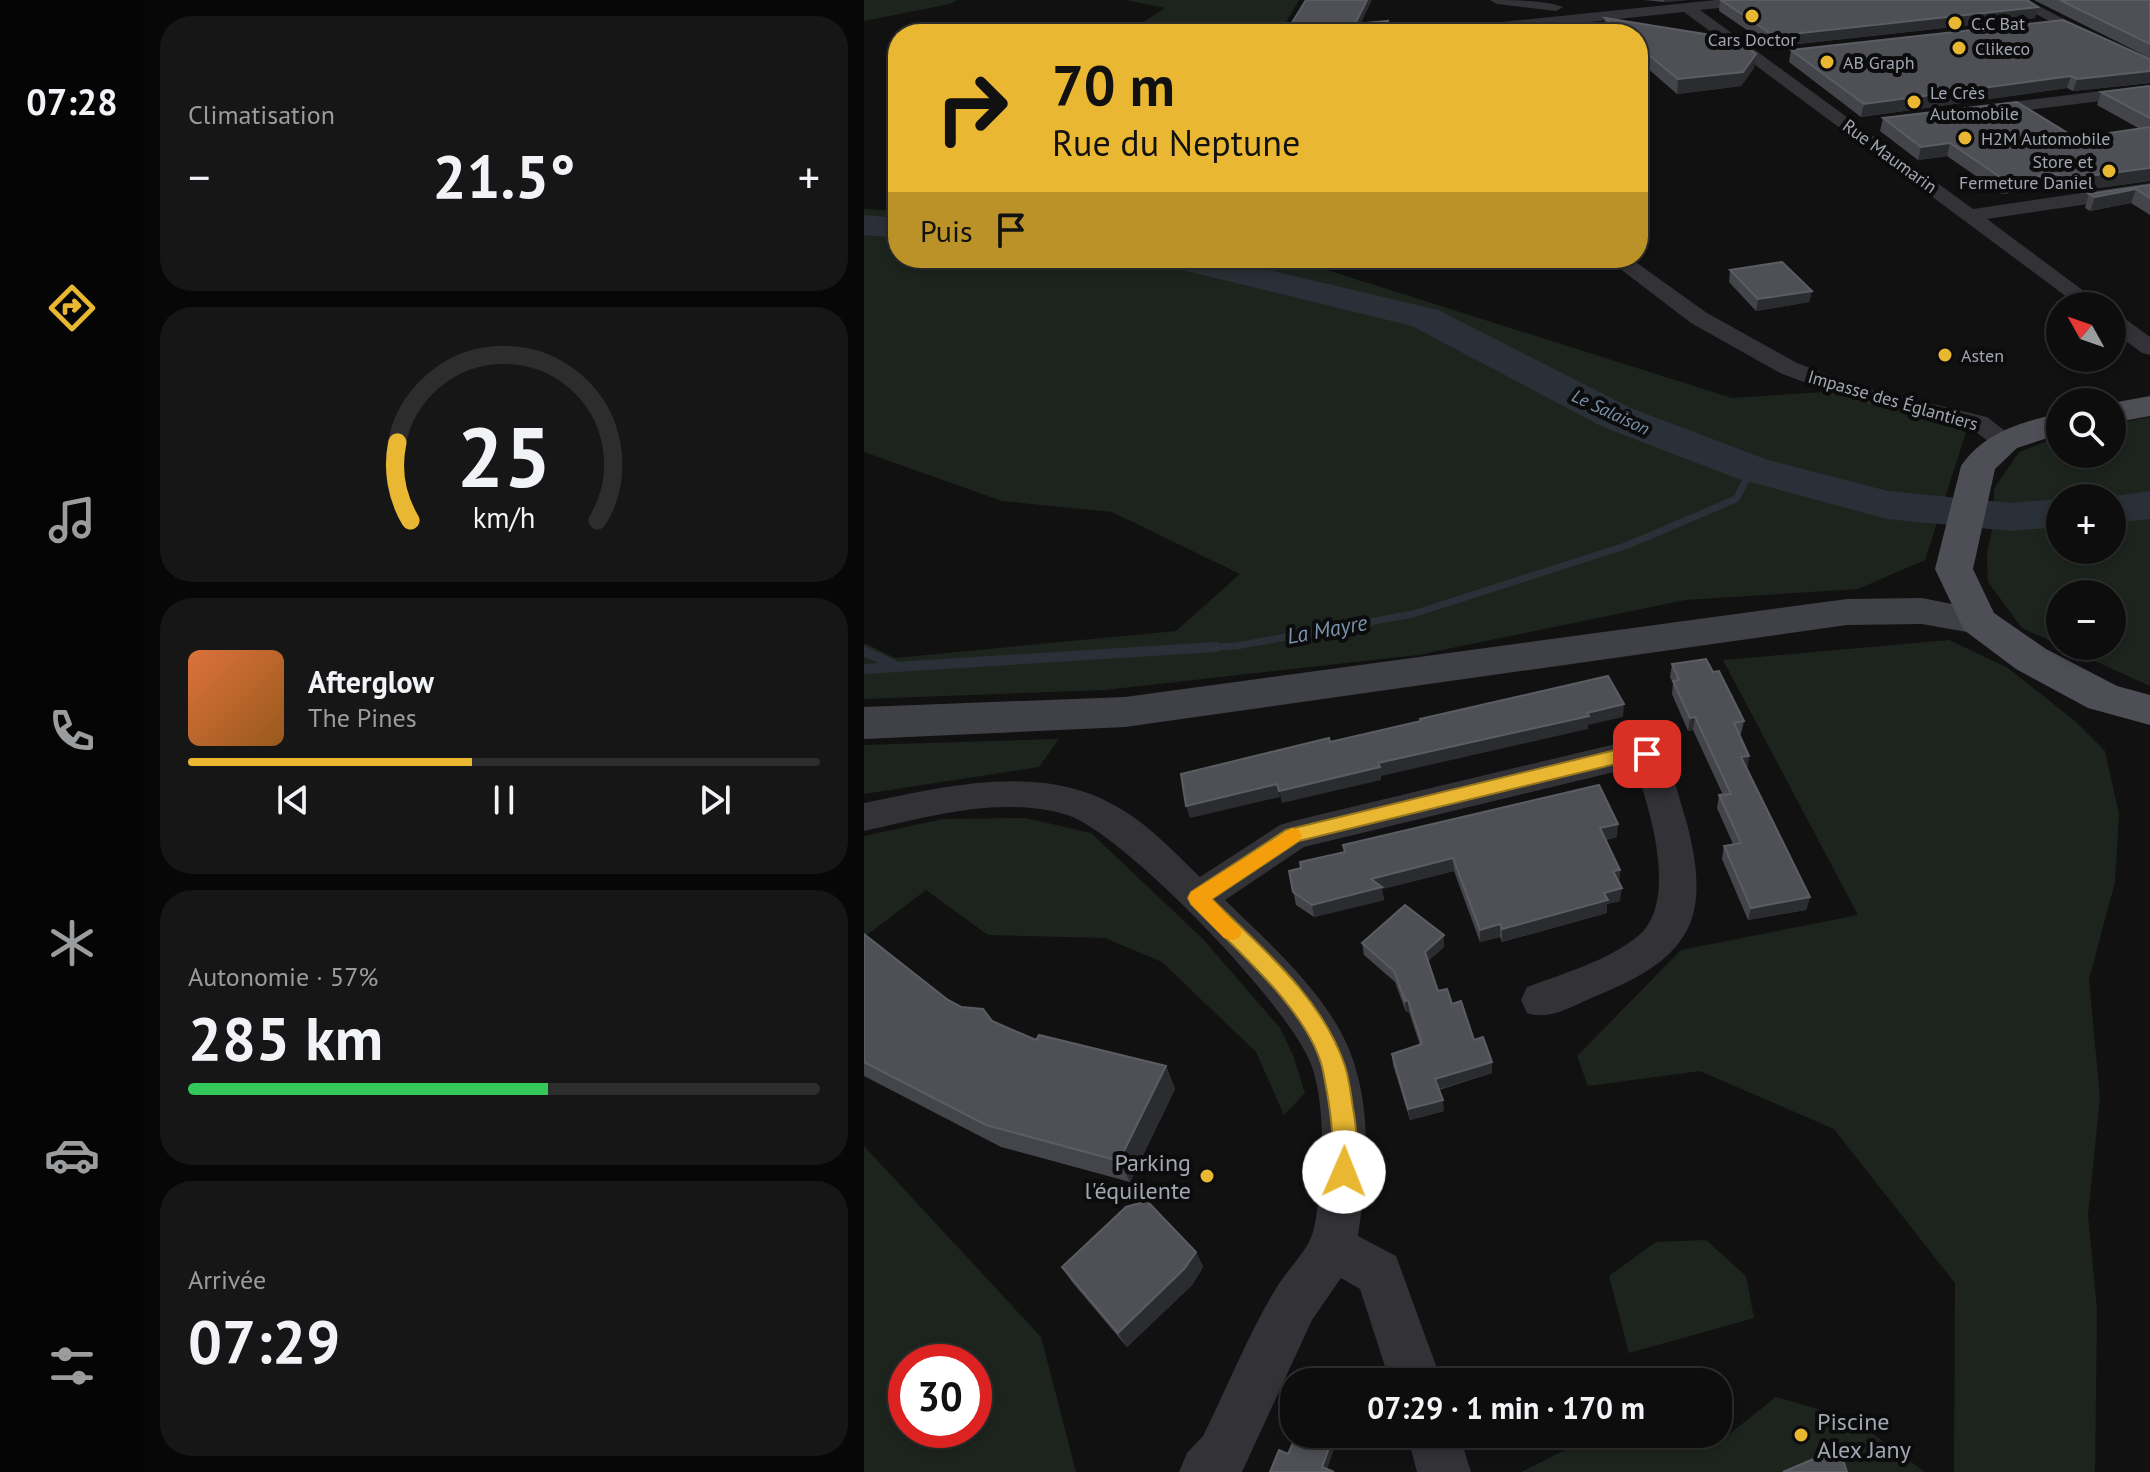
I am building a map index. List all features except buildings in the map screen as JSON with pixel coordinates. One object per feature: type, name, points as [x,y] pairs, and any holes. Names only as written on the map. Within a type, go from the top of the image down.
[{"type":"main road","points":[[2126,410],[2150,406]]},
{"type":"main road","points":[[1978,621],[1955,562],[1975,475],[1994,450],[2046,429]]},
{"type":"main road","points":[[1847,612],[1923,588],[1955,562]]},
{"type":"main road","points":[[864,723],[1125,712],[1847,612],[1922,611],[1978,621],[2031,659],[2103,697],[2150,710]]},
{"type":"main road","points":[[2103,697],[2150,742]]},
{"type":"street","points":[[1497,0],[1616,15]]},
{"type":"street","points":[[1529,24],[1748,0]]},
{"type":"street","points":[[2016,0],[2112,48]]},
{"type":"street","name":"Rue Maumarin","points":[[1686,7],[2074,292]]},
{"type":"street","points":[[2031,27],[2062,23]]},
{"type":"street","points":[[1755,57],[1786,54]]},
{"type":"street","points":[[1961,113],[2150,90]]},
{"type":"street","points":[[1850,127],[1882,123]]},
{"type":"street","points":[[1970,215],[2150,189]]},
{"type":"street","name":"Impasse des Églantiers","points":[[1630,268],[1679,305],[1770,361],[1851,391],[1978,422],[1990,428],[1998,438],[1994,450]]},
{"type":"street","points":[[2126,330],[2150,348]]},
{"type":"street","points":[[1198,898],[1293,835],[1628,754],[1647,754],[1680,866],[1680,905],[1671,930],[1654,948],[1617,969],[1542,1000]]},
{"type":"street","points":[[864,817],[979,797],[1010,795],[1056,799],[1093,811],[1117,824],[1198,898],[1294,995],[1323,1041],[1334,1066],[1344,1131],[1344,1172],[1333,1248],[1295,1303],[1222,1455],[1206,1472]]},
{"type":"street","points":[[1333,1248],[1379,1273],[1411,1368]]},
{"type":"street","points":[[1437,1448],[1444,1472]]},
{"type":"shaded area","points":[[864,0],[957,0],[864,21]]},
{"type":"shaded area","points":[[1126,0],[1299,0],[1285,24],[1141,24],[1165,8]]},
{"type":"shaded area","points":[[864,209],[888,210],[888,268],[1321,268],[1732,398],[1840,391],[1969,423],[1925,560],[1858,589],[1685,600],[1418,655],[1105,690],[864,699],[864,643],[895,658],[1176,631],[1240,574],[1112,512],[1002,501],[864,452]]},
{"type":"shaded area","points":[[2150,417],[2150,686],[2093,660],[2126,660],[2126,580],[2046,580],[2046,639],[2022,628],[1988,582],[1987,553],[1993,525],[1994,489],[2019,452],[2046,441],[2046,468],[2126,468],[2126,421]]},
{"type":"shaded area","points":[[1949,640],[2008,668],[2075,721],[2105,751],[2119,814],[2115,882],[2089,979],[2100,1098],[2088,1215],[2097,1310],[2095,1472],[1954,1472],[1955,1283],[1834,1129],[1700,1071],[1588,1086],[1577,1056],[1681,950],[1858,915],[1723,660]]},
{"type":"shaded area","points":[[1059,739],[1039,767],[864,794],[864,745]]},
{"type":"shaded area","points":[[1026,818],[1091,833],[1203,939],[1280,1028],[1293,1055],[1305,1093],[1284,1115],[1256,1052],[1162,962],[1105,938],[988,935],[926,890],[864,937],[864,836],[943,819]]},
{"type":"shaded area","points":[[864,1146],[1041,1337],[1076,1472],[864,1472]]},
{"type":"shaded area","points":[[1706,1240],[1746,1276],[1754,1318],[1629,1353],[1609,1276],[1656,1242]]},
{"type":"shaded area","name":"Piscine Alex Jany","points":[[1776,1397],[1852,1419],[1925,1472],[1521,1472],[1572,1448],[1732,1448],[1732,1432]]},
{"type":"waterway","name":"Le Salaison","points":[[864,225],[888,227]]},
{"type":"waterway","name":"Le Salaison","points":[[1216,268],[1425,318],[1618,418],[1752,469],[1887,505],[2011,517],[2046,514]]},
{"type":"waterway","name":"La Mayre","points":[[1184,649],[1236,646],[1413,614],[1628,545],[1736,499],[1752,469]]},
{"type":"waterway","name":"Le Salaison","points":[[2126,508],[2150,505]]},
{"type":"waterway","name":"La Mayre","points":[[1184,649],[1216,647]]},
{"type":"waterway","name":"La Mayre","points":[[864,669],[1184,649]]},
{"type":"waterway","points":[[864,651],[894,665]]},
{"type":"slow traffic","points":[[1232,931],[1198,898],[1292,836]]},
{"type":"place","name":"Cars Doctor","points":[[1752,16]]},
{"type":"place","name":"C.C Bat","points":[[1955,23]]},
{"type":"place","name":"Clikeco","points":[[1959,48]]},
{"type":"place","name":"AB Graph","points":[[1827,62]]},
{"type":"place","name":"Le Crès Automobile","points":[[1914,102]]},
{"type":"place","name":"H2M Automobile","points":[[1965,138]]},
{"type":"place","name":"Store et Fermeture Daniel","points":[[2109,171]]},
{"type":"place","name":"Asten","points":[[1945,355]]},
{"type":"place","name":"Parking l'équilente","points":[[1207,1176]]},
{"type":"place","name":"Piscine Alex Jany","points":[[1801,1435]]},
{"type":"route","points":[[1344,1172],[1344,1131],[1338,1089],[1334,1066],[1323,1041],[1294,995],[1198,898],[1293,835],[1628,754],[1647,754]]}]
